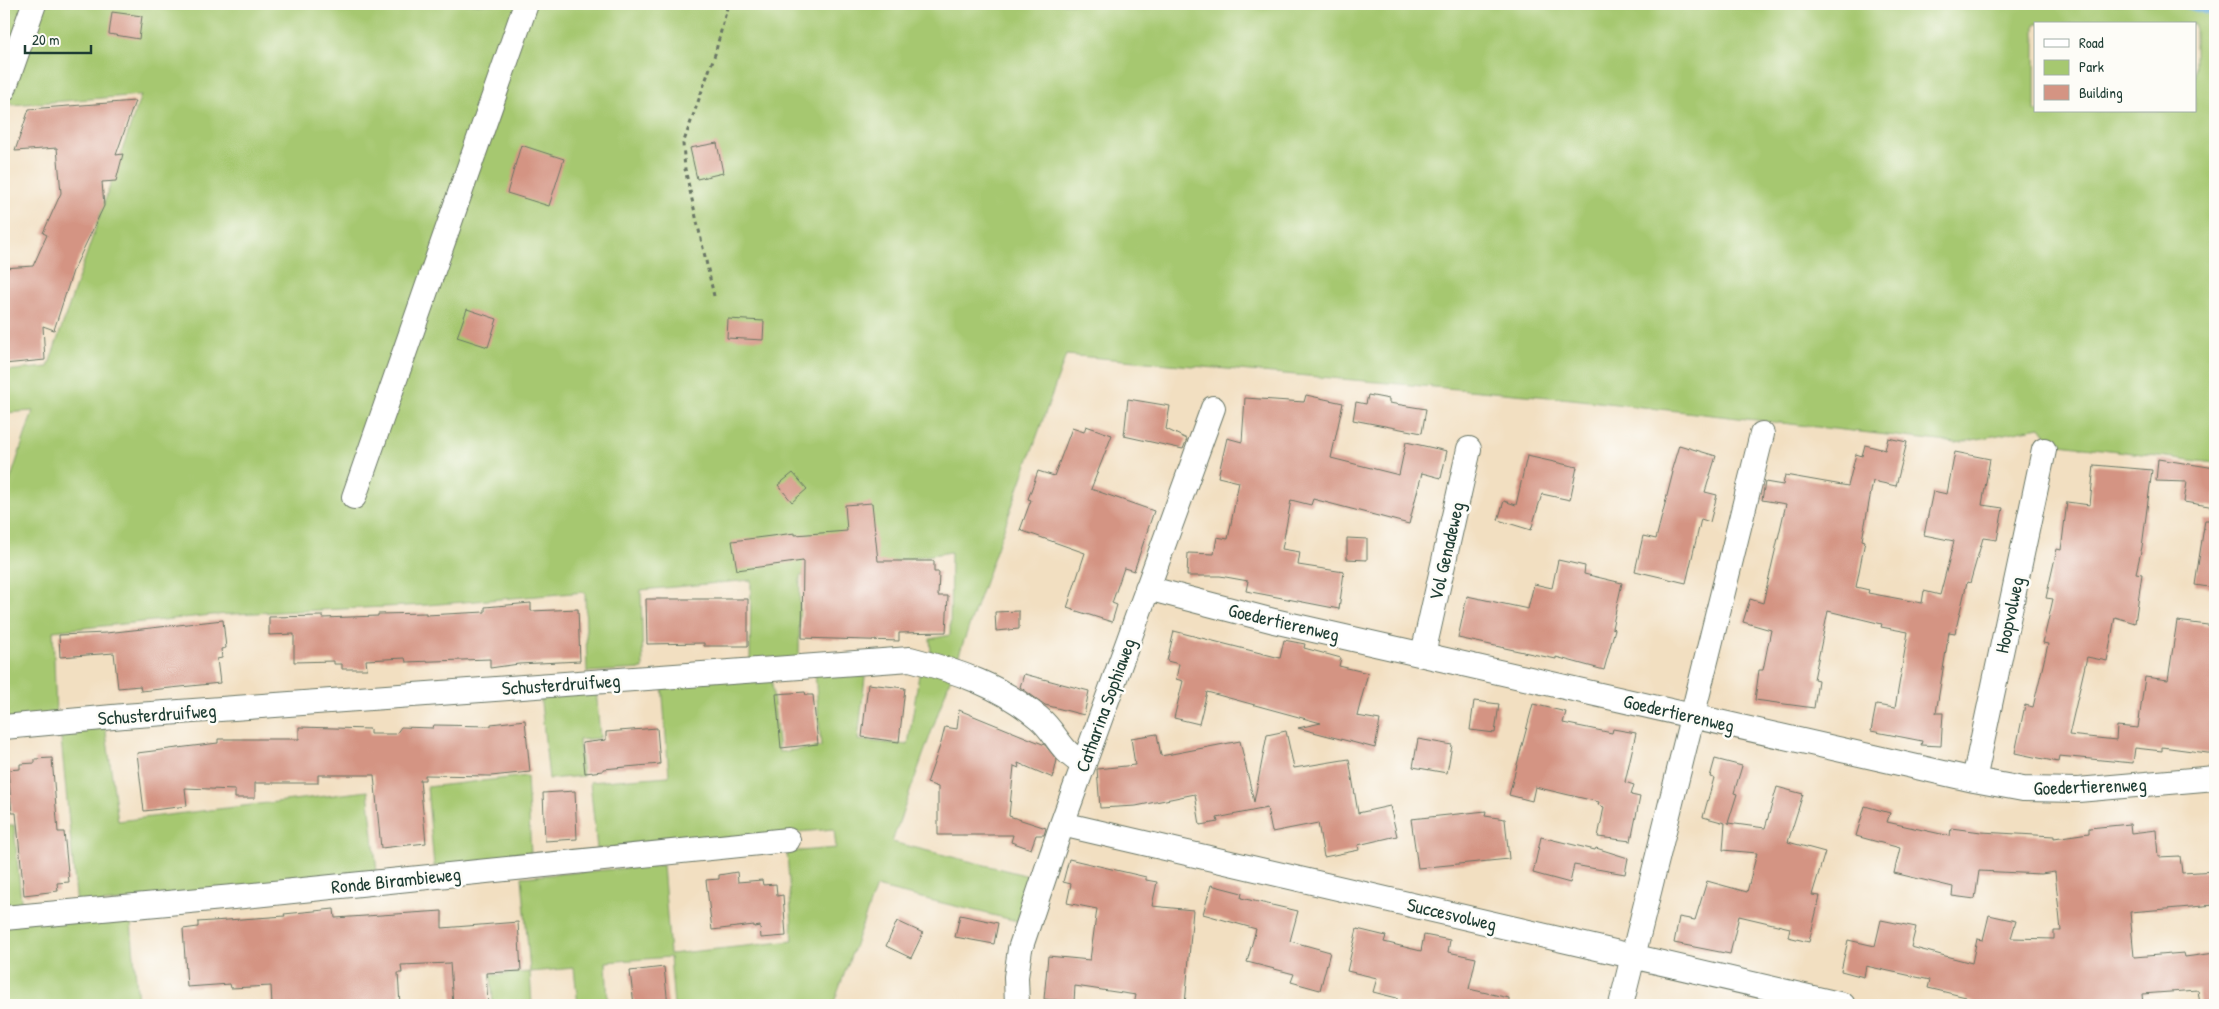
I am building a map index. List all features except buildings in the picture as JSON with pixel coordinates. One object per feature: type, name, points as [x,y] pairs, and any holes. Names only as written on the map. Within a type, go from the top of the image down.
[{"type":"street","points":[[4,89],[34,4]]},
{"type":"street","points":[[354,497],[526,4]]},
{"type":"street","name":"Catharina Sophiaweg","points":[[1017,1005],[1016,977],[1020,950],[1062,824],[1213,408]]},
{"type":"street","points":[[1621,1005],[1762,434]]},
{"type":"street","name":"Vol Genadeweg","points":[[1423,654],[1469,449]]},
{"type":"street","name":"Hoopvolweg","points":[[1974,780],[2044,450]]},
{"type":"street","name":"Goedertierenweg","points":[[1147,588],[1274,621],[1974,780],[2023,789],[2078,790],[2215,778]]},
{"type":"street","name":"Schusterdruifweg","points":[[4,727],[124,716],[910,659],[950,669],[999,690],[1040,719],[1066,753],[1084,764]]},
{"type":"street","name":"Succesvolweg","points":[[1062,824],[1843,1005]]},
{"type":"street","name":"Ronde Birambieweg","points":[[4,918],[244,896],[788,840]]},
{"type":"path","points":[[714,296],[685,169],[683,144],[715,54],[728,4]]},
{"type":"green space","points":[[4,4],[24,4],[4,63]]},
{"type":"green space","points":[[39,4],[2215,4],[2215,463],[2052,443],[2040,427],[1957,443],[1572,399],[1066,355],[892,842],[1033,877],[1017,921],[876,887],[833,1005],[674,1005],[670,957],[606,962],[608,1005],[578,1005],[574,968],[530,972],[522,877],[663,865],[670,954],[793,941],[787,852],[836,848],[834,829],[597,849],[590,782],[669,776],[662,684],[771,674],[779,752],[821,747],[815,673],[866,668],[858,740],[908,745],[920,668],[932,666],[930,639],[950,635],[951,552],[800,576],[799,658],[750,662],[751,580],[641,590],[643,669],[587,672],[585,592],[427,605],[212,615],[53,631],[56,715],[4,720],[4,499],[33,411],[4,413],[4,371],[48,367],[141,95],[12,105],[7,98]]},
{"type":"green space","points":[[596,688],[600,738],[579,740],[583,776],[549,779],[540,693]]},
{"type":"green space","points":[[105,725],[118,821],[368,791],[377,872],[77,906],[60,728]]},
{"type":"green space","points":[[527,776],[531,855],[434,866],[427,787]]},
{"type":"green space","points":[[4,825],[14,825],[22,911],[4,913]]},
{"type":"green space","points":[[130,911],[138,1002],[177,1000],[177,1005],[138,1005],[137,1002],[100,1005],[4,1005],[4,923]]},
{"type":"green space","points":[[530,972],[532,1005],[493,1005],[491,975]]},
{"type":"waterway","points":[[2181,4],[2215,13]]}]
